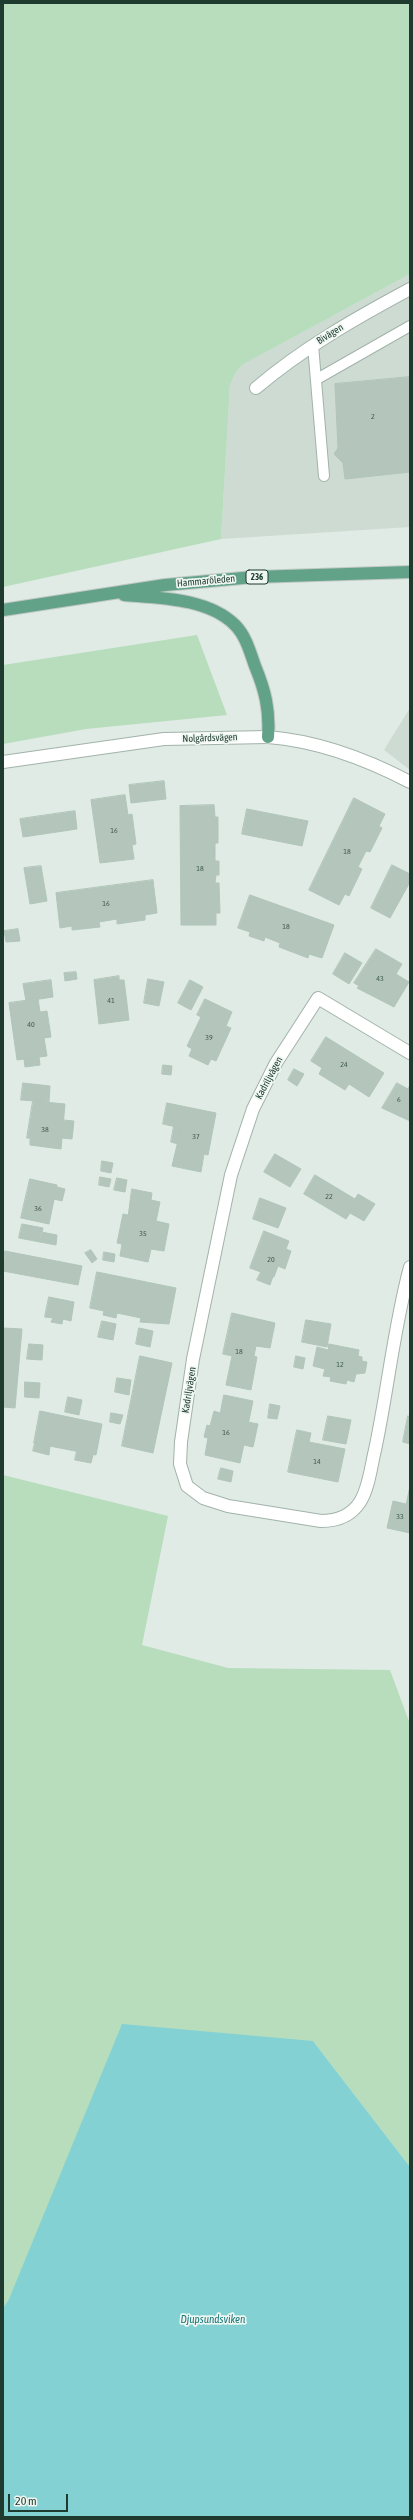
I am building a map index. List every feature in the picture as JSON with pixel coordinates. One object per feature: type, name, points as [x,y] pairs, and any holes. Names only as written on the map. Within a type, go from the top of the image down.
[{"type":"main road","name":"Hammaröleden","points":[[3,610],[105,593],[165,585],[248,578],[410,572]]},
{"type":"main road","name":"236","points":[[105,593],[165,599],[198,605],[217,612],[235,625],[246,640],[266,695],[269,710],[268,737]]},
{"type":"street","name":"Bivägen","points":[[256,388],[289,360],[363,314],[410,289]]},
{"type":"street","name":"Nolgårdsvägen","points":[[3,762],[164,739],[268,737],[330,749],[385,769],[410,782]]},
{"type":"street","name":"Kadriljvägen","points":[[410,1053],[318,998],[276,1063],[253,1109],[224,1202],[182,1435],[180,1464],[183,1476],[193,1493],[228,1506],[321,1521],[338,1519],[352,1511],[360,1502],[366,1488],[380,1424],[402,1297],[410,1267]]},
{"type":"lane","points":[[317,378],[410,326]]},
{"type":"lane","points":[[313,345],[317,378],[324,476]]},
{"type":"shaded area","points":[[410,274],[410,527],[221,539],[230,385],[236,372],[242,365]]},
{"type":"shaded area","points":[[410,708],[410,770],[384,750]]},
{"type":"green space","points":[[3,3],[410,3],[410,274],[242,365],[236,372],[230,385],[221,539],[3,587]]},
{"type":"green space","points":[[197,635],[227,715],[86,729],[3,744],[3,665]]},
{"type":"green space","points":[[3,1475],[168,1516],[142,1645],[228,1668],[390,1670],[410,1724],[410,2167],[313,2041],[9,2299],[3,2308]]},
{"type":"water","name":"Djupsundsviken","points":[[122,2024],[313,2041],[410,2167],[410,2517],[3,2517],[3,2308],[9,2299]]},
{"type":"building","points":[[410,377],[410,472],[345,479],[343,463],[334,454],[338,448],[335,384]]},
{"type":"building","points":[[164,781],[166,799],[131,803],[129,785]]},
{"type":"building","points":[[125,795],[128,815],[132,814],[136,844],[132,845],[134,859],[100,863],[91,800]]},
{"type":"building","points":[[354,798],[385,814],[379,826],[382,828],[370,852],[366,851],[358,867],[362,869],[349,896],[345,894],[339,905],[309,890]]},
{"type":"building","points":[[214,805],[215,817],[218,817],[218,843],[215,843],[215,861],[219,861],[219,875],[216,875],[215,883],[219,883],[220,913],[216,913],[216,925],[181,925],[180,806]]},
{"type":"building","points":[[247,809],[308,821],[302,846],[242,834]]},
{"type":"building","points":[[75,811],[77,829],[23,837],[20,819]]},
{"type":"building","points":[[392,865],[410,874],[410,882],[390,918],[371,908]]},
{"type":"building","points":[[41,866],[47,901],[30,904],[24,868]]},
{"type":"building","points":[[153,880],[157,913],[145,915],[145,920],[117,924],[117,919],[99,922],[100,927],[72,930],[72,926],[60,928],[56,893]]},
{"type":"building","points":[[250,895],[334,925],[322,958],[309,954],[308,958],[279,947],[280,943],[265,937],[264,941],[249,936],[250,932],[238,928]]},
{"type":"building","points":[[18,929],[20,941],[6,942],[4,931]]},
{"type":"building","points":[[376,949],[402,964],[396,974],[409,982],[394,1007],[357,988],[359,986],[354,983]]},
{"type":"building","points":[[345,953],[362,963],[349,984],[333,974]]},
{"type":"building","points":[[76,972],[77,979],[65,981],[64,973]]},
{"type":"building","points":[[119,976],[119,980],[124,980],[129,1020],[99,1024],[94,980]]},
{"type":"building","points":[[148,979],[164,982],[159,1006],[144,1003]]},
{"type":"building","points":[[51,980],[53,997],[26,1001],[23,984]]},
{"type":"building","points":[[190,980],[203,987],[191,1010],[178,1003]]},
{"type":"building","points":[[38,999],[40,1012],[47,1011],[51,1037],[44,1038],[47,1056],[17,1060],[9,1003]]},
{"type":"building","points":[[205,999],[232,1012],[226,1026],[231,1028],[216,1061],[211,1059],[208,1065],[189,1056],[192,1049],[187,1046],[201,1017],[197,1015]]},
{"type":"building","points":[[326,1037],[384,1073],[369,1097],[349,1084],[345,1090],[319,1074],[322,1068],[311,1061]]},
{"type":"building","points":[[39,1057],[40,1065],[25,1067],[24,1059]]},
{"type":"building","points":[[163,1065],[172,1066],[171,1075],[162,1074]]},
{"type":"building","points":[[294,1069],[304,1074],[297,1086],[288,1080]]},
{"type":"building","points":[[23,1083],[50,1086],[49,1102],[21,1100]]},
{"type":"building","points":[[397,1083],[408,1089],[410,1085],[410,1121],[382,1108]]},
{"type":"building","points":[[33,1101],[65,1104],[61,1149],[30,1145],[30,1138],[27,1138]]},
{"type":"building","points":[[167,1103],[216,1113],[208,1155],[204,1154],[201,1172],[172,1166],[181,1128],[163,1124]]},
{"type":"building","points":[[63,1120],[74,1121],[72,1139],[62,1138]]},
{"type":"building","points":[[174,1126],[181,1128],[178,1144],[171,1142]]},
{"type":"building","points":[[275,1154],[301,1169],[290,1187],[264,1172]]},
{"type":"building","points":[[102,1161],[113,1163],[111,1173],[101,1171]]},
{"type":"building","points":[[315,1175],[355,1199],[358,1194],[375,1204],[364,1221],[350,1213],[346,1219],[304,1194]]},
{"type":"building","points":[[100,1177],[111,1179],[109,1187],[99,1185]]},
{"type":"building","points":[[117,1178],[127,1180],[125,1192],[114,1190]]},
{"type":"building","points":[[30,1179],[57,1185],[49,1224],[21,1218]]},
{"type":"building","points":[[57,1187],[65,1189],[62,1201],[54,1199]]},
{"type":"building","points":[[132,1189],[152,1193],[151,1200],[160,1202],[156,1221],[169,1224],[164,1251],[151,1249],[148,1262],[120,1256],[122,1244],[117,1243],[123,1214],[128,1215]]},
{"type":"building","points":[[260,1198],[286,1208],[278,1228],[253,1219]]},
{"type":"building","points":[[22,1224],[43,1228],[40,1242],[19,1238]]},
{"type":"building","points":[[264,1231],[289,1241],[286,1249],[291,1251],[285,1269],[278,1266],[274,1277],[250,1268]]},
{"type":"building","points":[[41,1232],[57,1235],[56,1245],[40,1242]]},
{"type":"building","points":[[91,1250],[97,1259],[92,1263],[85,1253]]},
{"type":"building","points":[[5,1251],[82,1266],[78,1285],[3,1271]]},
{"type":"building","points":[[104,1252],[115,1254],[114,1262],[103,1260]]},
{"type":"building","points":[[97,1272],[176,1288],[169,1324],[140,1322],[141,1318],[117,1313],[116,1318],[103,1315],[104,1311],[90,1308]]},
{"type":"building","points":[[261,1272],[273,1276],[270,1285],[257,1280]]},
{"type":"building","points":[[49,1297],[74,1302],[71,1321],[63,1319],[62,1324],[51,1322],[53,1318],[45,1317]]},
{"type":"building","points":[[232,1313],[275,1323],[270,1348],[256,1346],[254,1356],[257,1357],[251,1390],[226,1385],[232,1356],[223,1354]]},
{"type":"building","points":[[306,1320],[331,1324],[327,1347],[302,1342]]},
{"type":"building","points":[[102,1321],[116,1324],[113,1340],[98,1337]]},
{"type":"building","points":[[3,1328],[22,1329],[15,1408],[3,1407]]},
{"type":"building","points":[[139,1328],[153,1331],[150,1347],[136,1344]]},
{"type":"building","points":[[29,1344],[43,1345],[42,1360],[27,1359]]},
{"type":"building","points":[[329,1344],[359,1350],[358,1356],[362,1357],[362,1361],[367,1362],[365,1373],[356,1374],[354,1382],[347,1380],[346,1384],[330,1381],[331,1377],[323,1376],[325,1369],[313,1366],[317,1347],[328,1350]]},
{"type":"building","points":[[140,1356],[172,1363],[153,1453],[122,1446]]},
{"type":"building","points":[[296,1356],[305,1358],[303,1369],[294,1367]]},
{"type":"building","points":[[117,1378],[131,1380],[129,1395],[115,1392]]},
{"type":"building","points":[[25,1382],[40,1383],[39,1398],[25,1397]]},
{"type":"building","points":[[224,1395],[253,1401],[240,1463],[205,1455],[208,1438],[204,1437],[207,1425],[210,1426],[214,1411],[220,1413]]},
{"type":"building","points":[[68,1397],[82,1400],[79,1415],[65,1412]]},
{"type":"building","points":[[270,1404],[280,1406],[277,1419],[268,1418]]},
{"type":"building","points":[[40,1411],[102,1424],[96,1455],[34,1443]]},
{"type":"building","points":[[111,1413],[123,1415],[120,1424],[110,1422]]},
{"type":"building","points":[[328,1416],[351,1420],[346,1444],[323,1440]]},
{"type":"building","points":[[408,1416],[410,1417],[410,1444],[403,1442]]},
{"type":"building","points":[[248,1422],[258,1424],[253,1447],[244,1445]]},
{"type":"building","points":[[297,1430],[311,1433],[309,1442],[345,1449],[338,1482],[288,1472]]},
{"type":"building","points":[[35,1443],[50,1446],[49,1455],[33,1451]]},
{"type":"building","points":[[77,1451],[93,1455],[91,1463],[75,1460]]},
{"type":"building","points":[[221,1468],[233,1471],[231,1482],[218,1479]]},
{"type":"building","points":[[410,1486],[410,1533],[387,1528],[393,1501],[406,1504]]}]
